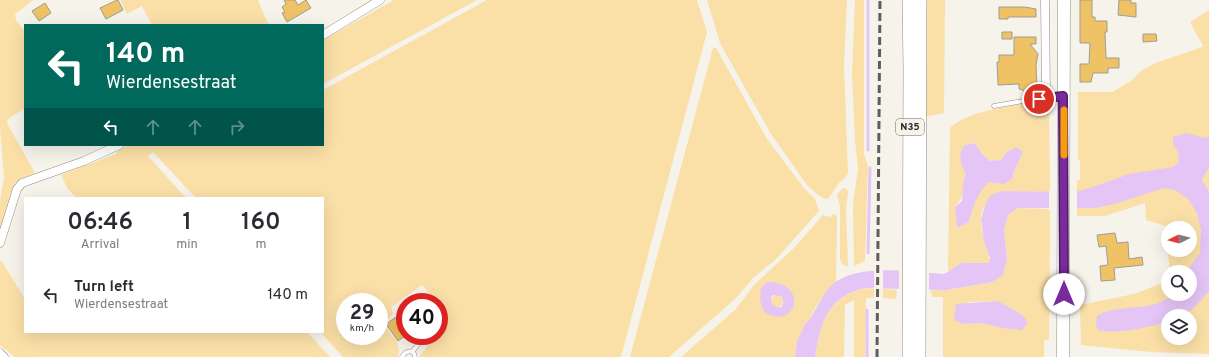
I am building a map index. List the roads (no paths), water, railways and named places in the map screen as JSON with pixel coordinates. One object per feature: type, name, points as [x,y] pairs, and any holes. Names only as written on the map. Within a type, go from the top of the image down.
[{"type":"main road","name":"N35","points":[[909,0],[915,255]]},
{"type":"main road","name":"N35","points":[[909,357],[914,306],[920,0]]},
{"type":"main road","name":"N35","points":[[914,306],[919,357]]},
{"type":"street","points":[[324,33],[380,0]]},
{"type":"street","points":[[1045,0],[1046,97],[1063,96]]},
{"type":"street","points":[[1063,357],[1064,0]]},
{"type":"street","points":[[0,243],[17,189],[22,183],[84,161],[117,146]]},
{"type":"street","points":[[0,353],[4,357]]},
{"type":"lane","points":[[994,106],[1046,97]]},
{"type":"lane","points":[[412,352],[418,345]]},
{"type":"lane","points":[[402,357],[405,352],[412,352]]},
{"type":"lane","points":[[412,352],[415,354],[415,357]]},
{"type":"waterway","points":[[868,0],[868,150]]},
{"type":"waterway","points":[[868,253],[870,168]]},
{"type":"waterway","points":[[867,310],[867,357]]},
{"type":"railway","points":[[877,357],[880,0]]}]
